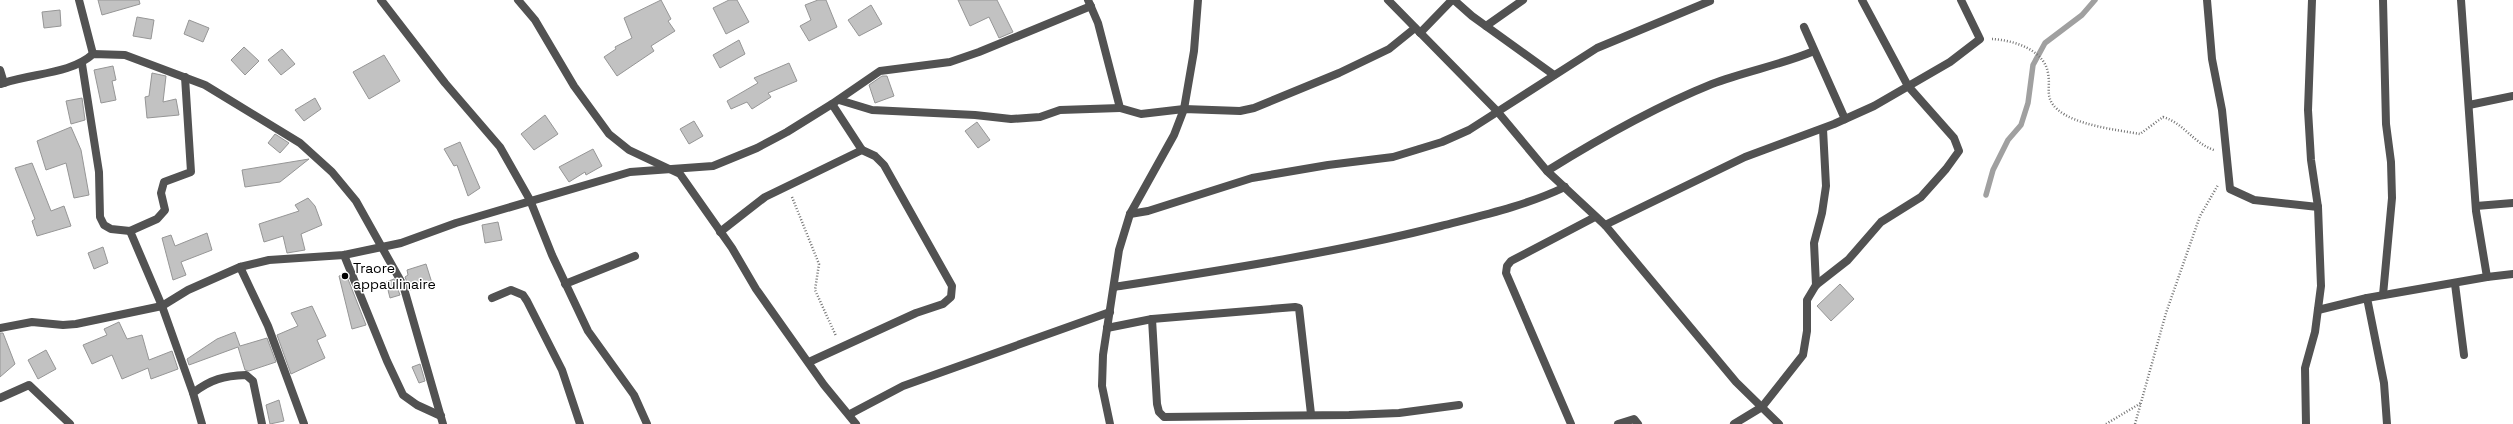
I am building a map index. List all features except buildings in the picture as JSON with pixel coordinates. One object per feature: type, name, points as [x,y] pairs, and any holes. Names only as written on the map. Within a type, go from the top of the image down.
[{"type":"street","points":[[78,0],[93,54]]},
{"type":"street","points":[[381,0],[445,83],[500,147],[530,200],[565,284],[588,331],[634,395],[647,424]]},
{"type":"street","points":[[518,0],[535,20],[574,86],[609,134],[629,150],[680,174],[720,232],[756,289],[824,385],[850,414],[856,424]]},
{"type":"street","points":[[1110,424],[1102,386],[1107,328],[1119,250],[1130,214],[1174,134],[1184,110],[1194,52],[1198,0]]},
{"type":"street","points":[[1388,0],[1497,111],[1547,171],[1566,187],[1605,225],[1736,382],[1779,424]]},
{"type":"street","points":[[836,102],[872,110],[975,114],[1011,119],[1040,117],[1060,110],[1120,108],[1141,114],[1184,110],[1240,111],[1264,105],[1389,49],[1418,31],[1453,0],[1486,26],[1554,75]]},
{"type":"street","points":[[1486,26],[1524,0]]},
{"type":"street","points":[[1734,424],[1762,407],[1803,355],[1807,331],[1807,300],[1816,285],[1848,260],[1881,222],[1912,204],[1921,196],[1958,154],[1958,148],[1954,138],[1908,86],[1862,0]]},
{"type":"street","points":[[1605,225],[1745,157],[1845,119],[1950,62],[1980,38],[1961,0]]},
{"type":"street","points":[[2207,0],[2212,59],[2222,110],[2231,190],[2254,200],[2318,207]]},
{"type":"street","points":[[2306,424],[2305,368],[2315,332],[2321,268],[2318,207],[2311,160],[2308,110],[2307,79],[2312,0]]},
{"type":"street","points":[[2383,0],[2386,124],[2391,162],[2392,198],[2383,295]]},
{"type":"street","points":[[2461,0],[2476,206],[2487,277]]},
{"type":"street","points":[[1130,214],[1155,209],[1252,178],[1328,164],[1393,157],[1442,142],[1469,130],[1597,48],[1710,1]]},
{"type":"street","points":[[0,328],[32,322],[63,325],[76,324],[162,306],[188,290],[240,267],[269,260],[344,255],[383,247],[530,200],[630,172],[667,168],[712,166],[763,145],[836,102],[880,71],[950,62],[987,50],[1089,3],[1098,23],[1120,108]]},
{"type":"street","points":[[1804,27],[1845,119]]},
{"type":"street","points":[[1547,171],[1578,152],[1676,99],[1734,76],[1782,63],[1814,51]]},
{"type":"street","points":[[0,70],[2,83],[26,76],[82,64],[93,54],[125,55],[205,85],[300,143],[337,177],[356,201],[403,285],[443,424]]},
{"type":"street","points":[[82,64],[99,172],[100,217],[104,225],[111,229],[130,231],[162,215],[165,210],[161,193],[164,182],[191,172],[185,77]]},
{"type":"street","points":[[2469,105],[2513,96]]},
{"type":"street","points":[[809,362],[943,304],[951,296],[952,286],[884,165],[876,156],[862,150],[836,102]]},
{"type":"street","points":[[1816,285],[1814,243],[1822,213],[1826,186],[1823,128]]},
{"type":"street","points":[[720,232],[765,197],[862,150]]},
{"type":"street","points":[[1114,287],[1198,274],[1386,240],[1507,210],[1566,187]]},
{"type":"street","points":[[2476,206],[2513,203]]},
{"type":"street","points":[[1571,424],[1506,273],[1507,266],[1511,261],[1596,217]]},
{"type":"street","points":[[130,231],[162,306],[193,392],[202,424]]},
{"type":"street","points":[[344,255],[387,362],[403,395],[417,405],[441,416]]},
{"type":"street","points":[[565,284],[635,256]]},
{"type":"street","points":[[240,267],[271,333],[304,424]]},
{"type":"street","points":[[2318,310],[2383,295],[2513,274]]},
{"type":"street","points":[[2455,284],[2464,355]]},
{"type":"street","points":[[492,298],[511,290],[523,295],[562,370],[580,424]]},
{"type":"street","points":[[2367,298],[2384,383],[2387,424]]},
{"type":"street","points":[[1107,328],[1152,319],[1295,306],[1299,308],[1314,415],[1317,424]]},
{"type":"street","points":[[850,414],[903,386],[1110,312]]},
{"type":"street","points":[[1152,319],[1157,404],[1159,412],[1164,417],[1399,413],[1458,405]]},
{"type":"street","points":[[193,392],[211,380],[221,376],[246,375],[253,381],[262,424]]},
{"type":"street","points":[[0,398],[29,385],[70,424]]},
{"type":"street","points":[[1618,424],[1631,418],[1638,424]]},
{"type":"path","points":[[1980,38],[2006,40],[2026,47],[2038,56],[2048,70],[2047,95],[2049,99],[2068,118],[2140,134],[2163,117],[2172,119],[2185,128],[2197,142],[2226,153]]},
{"type":"path","points":[[2135,424],[2166,313],[2200,216],[2212,192],[2228,174]]},
{"type":"path","points":[[788,185],[819,264],[815,290],[842,347]]},
{"type":"path","points":[[2106,424],[2141,403]]},
{"type":"waterway","points":[[1986,195],[1993,170],[2008,140],[2021,125],[2028,103],[2033,65],[2045,43],[2082,15],[2095,0]]},
{"type":"place","name":"Traore appaulinaire","points":[[345,276]]}]
